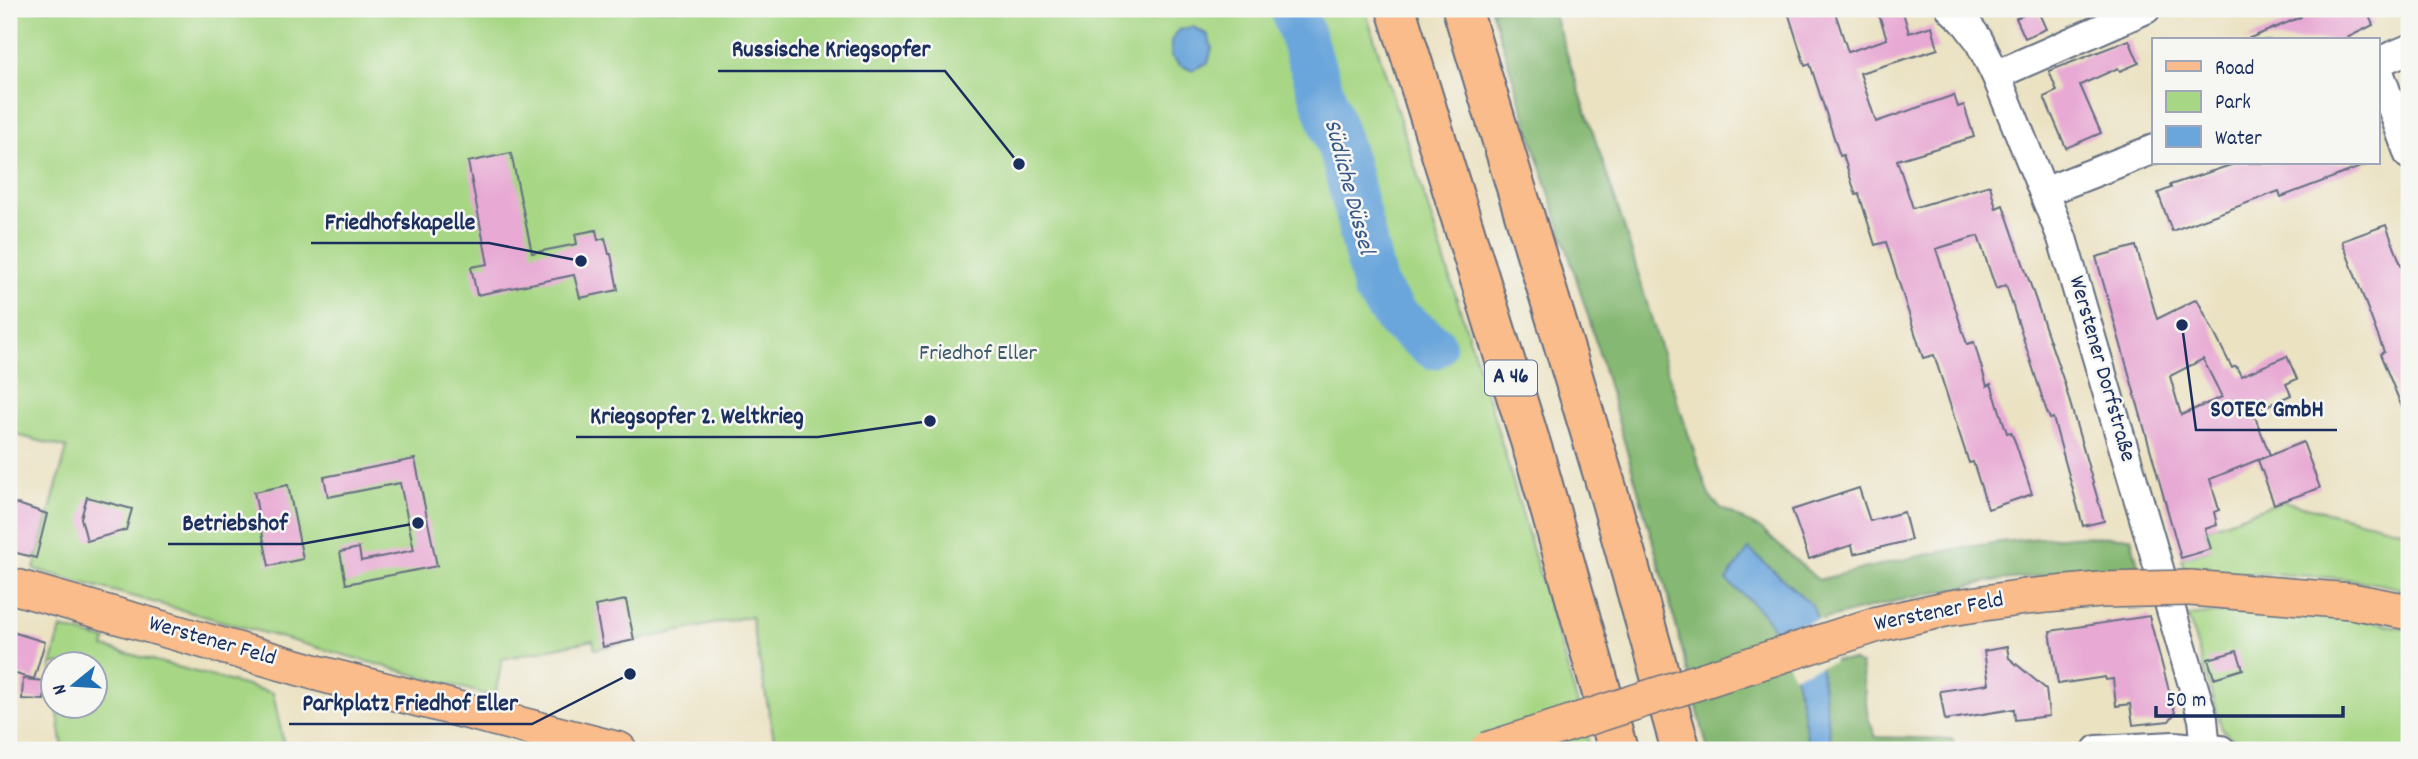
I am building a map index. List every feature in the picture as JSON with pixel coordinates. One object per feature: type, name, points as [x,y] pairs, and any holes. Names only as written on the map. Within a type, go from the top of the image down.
[{"type":"highway","name":"A 46","points":[[1396,9],[1536,460],[1618,750]]},
{"type":"highway","name":"A 46","points":[[1462,9],[1610,498],[1681,750]]},
{"type":"main road","name":"Werstener Feld","points":[[9,585],[321,674],[619,750]]},
{"type":"main road","name":"Werstener Feld","points":[[1487,750],[1878,624],[1950,608],[2099,590],[2190,588],[2351,601],[2409,612]]},
{"type":"street","name":"Werstener Dorfstraße","points":[[1951,9],[1978,39],[1996,75],[2074,273],[2211,750],[2174,746],[2097,750]]},
{"type":"street","points":[[1996,75],[2146,9]]},
{"type":"street","points":[[2380,61],[2409,49]]},
{"type":"street","points":[[2380,75],[2409,155]]},
{"type":"street","points":[[2044,192],[2152,150]]},
{"type":"green space","name":"Friedhof Eller","points":[[9,9],[1288,9],[1340,175],[1364,280],[1372,302],[1432,356],[1437,346],[1389,298],[1299,9],[1365,9],[1492,410],[1591,750],[776,750],[751,616],[595,649],[593,640],[502,659],[495,697],[34,569],[67,448],[9,433]]},
{"type":"green space","points":[[1491,9],[1552,9],[1709,496],[1721,508],[1762,530],[1818,580],[1908,558],[1969,547],[2061,537],[2131,537],[2139,569],[1993,581],[1896,601],[1818,621],[1726,580],[1762,612],[1785,649],[1796,681],[1809,750],[1708,750],[1668,595],[1590,322]]},
{"type":"green space","points":[[2282,501],[2409,532],[2409,591],[2328,577],[2186,572],[2181,558],[2210,549],[2205,529]]},
{"type":"green space","points":[[2248,610],[2365,619],[2409,630],[2409,750],[2309,750],[2230,737],[2222,729],[2188,616]]},
{"type":"green space","points":[[61,628],[106,640],[104,647],[273,693],[285,750],[63,750],[59,720],[108,720],[108,650],[55,650]]},
{"type":"green space","points":[[1852,660],[1861,665],[1868,718],[1876,737],[1953,739],[1954,750],[1832,750],[1819,665],[1829,661]]},
{"type":"water","points":[[1193,27],[1208,35],[1212,48],[1208,63],[1192,70],[1181,66],[1171,56],[1171,41],[1179,30]]},
{"type":"water","points":[[1749,549],[1812,605],[1818,621],[1820,665],[1832,750],[1809,750],[1796,680],[1785,648],[1762,612],[1726,580]]},
{"type":"pier","points":[[1821,618],[1833,662],[1793,676],[1784,653],[1772,634]]},
{"type":"building","points":[[1787,9],[1834,9],[1848,52],[1887,39],[1877,9],[1902,9],[1909,33],[1932,26],[1938,49],[1860,73],[1876,122],[1954,95],[1958,107],[1964,105],[1974,137],[1897,160],[1913,208],[1990,185],[1996,208],[2003,205],[2064,382],[2104,521],[2083,526],[2053,418],[2050,419],[2046,409],[2006,285],[1996,289],[1978,236],[1936,249],[1967,344],[1974,342],[1987,386],[1991,384],[2007,433],[2011,432],[2016,444],[2032,494],[1988,509],[1973,462],[1969,463],[1934,355],[1923,358],[1886,242],[1875,245],[1859,194],[1856,195],[1843,155],[1840,156],[1810,64],[1805,66]]},
{"type":"building","points":[[2037,9],[2046,29],[2025,38],[2016,18]]},
{"type":"building","points":[[2297,9],[2366,9],[2373,25],[2347,38],[2250,38],[2301,17]]},
{"type":"building","points":[[2129,40],[2139,63],[2120,71],[2118,68],[2080,85],[2101,133],[2066,148],[2044,97],[2057,91],[2049,71]]},
{"type":"building","points":[[511,153],[532,253],[577,244],[575,234],[596,230],[598,240],[605,238],[611,254],[618,290],[580,298],[574,275],[477,295],[471,267],[488,264],[468,162]]},
{"type":"building","points":[[2234,164],[2366,165],[2281,197],[2279,191],[2172,231],[2158,193],[2171,188],[2170,185]]},
{"type":"building","points":[[2386,225],[2409,286],[2409,424],[2380,354],[2384,352],[2342,241]]},
{"type":"building","points":[[2136,246],[2157,319],[2197,299],[2232,368],[2236,366],[2241,376],[2287,356],[2297,379],[2286,384],[2291,395],[2253,412],[2270,455],[2210,479],[2219,510],[2214,512],[2217,525],[2205,529],[2211,549],[2181,558],[2096,257]],"holes":[[[2203,359],[2222,397],[2181,415],[2170,376]]]},
{"type":"building","points":[[2303,442],[2320,488],[2274,504],[2258,460]]},
{"type":"building","points":[[415,459],[437,566],[346,584],[340,552],[359,548],[361,561],[414,550],[400,483],[328,497],[324,477]]},
{"type":"building","points":[[288,485],[303,559],[269,566],[254,492]]},
{"type":"building","points":[[1859,488],[1870,521],[1904,512],[1911,540],[1854,554],[1852,545],[1809,559],[1792,510]]},
{"type":"building","points":[[87,497],[132,509],[126,530],[87,541],[81,518]]},
{"type":"building","points":[[15,503],[47,514],[36,558],[9,551],[9,510],[12,512]]},
{"type":"building","points":[[626,600],[634,640],[603,647],[595,606]]},
{"type":"building","points":[[2149,616],[2175,713],[2169,721],[2133,725],[2130,704],[2116,706],[2113,679],[2106,680],[2105,677],[2058,684],[2050,631]]},
{"type":"building","points":[[9,631],[45,642],[43,650],[38,650],[38,666],[34,679],[9,672]]},
{"type":"building","points":[[2007,647],[2009,658],[2046,689],[2049,716],[2015,720],[2014,709],[1945,720],[1940,691],[1989,684],[1984,651]]},
{"type":"building","points":[[2237,651],[2243,669],[2214,678],[2208,659]]},
{"type":"building","points":[[23,679],[38,680],[38,700],[22,699]]},
{"type":"waterway","name":"Südliche Düssel","points":[[1293,9],[1345,162],[1375,288],[1397,318],[1433,346]]},
{"type":"place","name":"Russische Kriegsopfer","points":[[1019,164]]},
{"type":"place","name":"Friedhofskapelle","points":[[581,261]]},
{"type":"place","name":"SOTEC GmbH","points":[[2182,325]]},
{"type":"place","name":"Kriegsopfer 2. Weltkrieg","points":[[930,421]]},
{"type":"place","name":"Betriebshof","points":[[418,523]]},
{"type":"place","name":"Parkplatz Friedhof Eller","points":[[630,674]]}]
